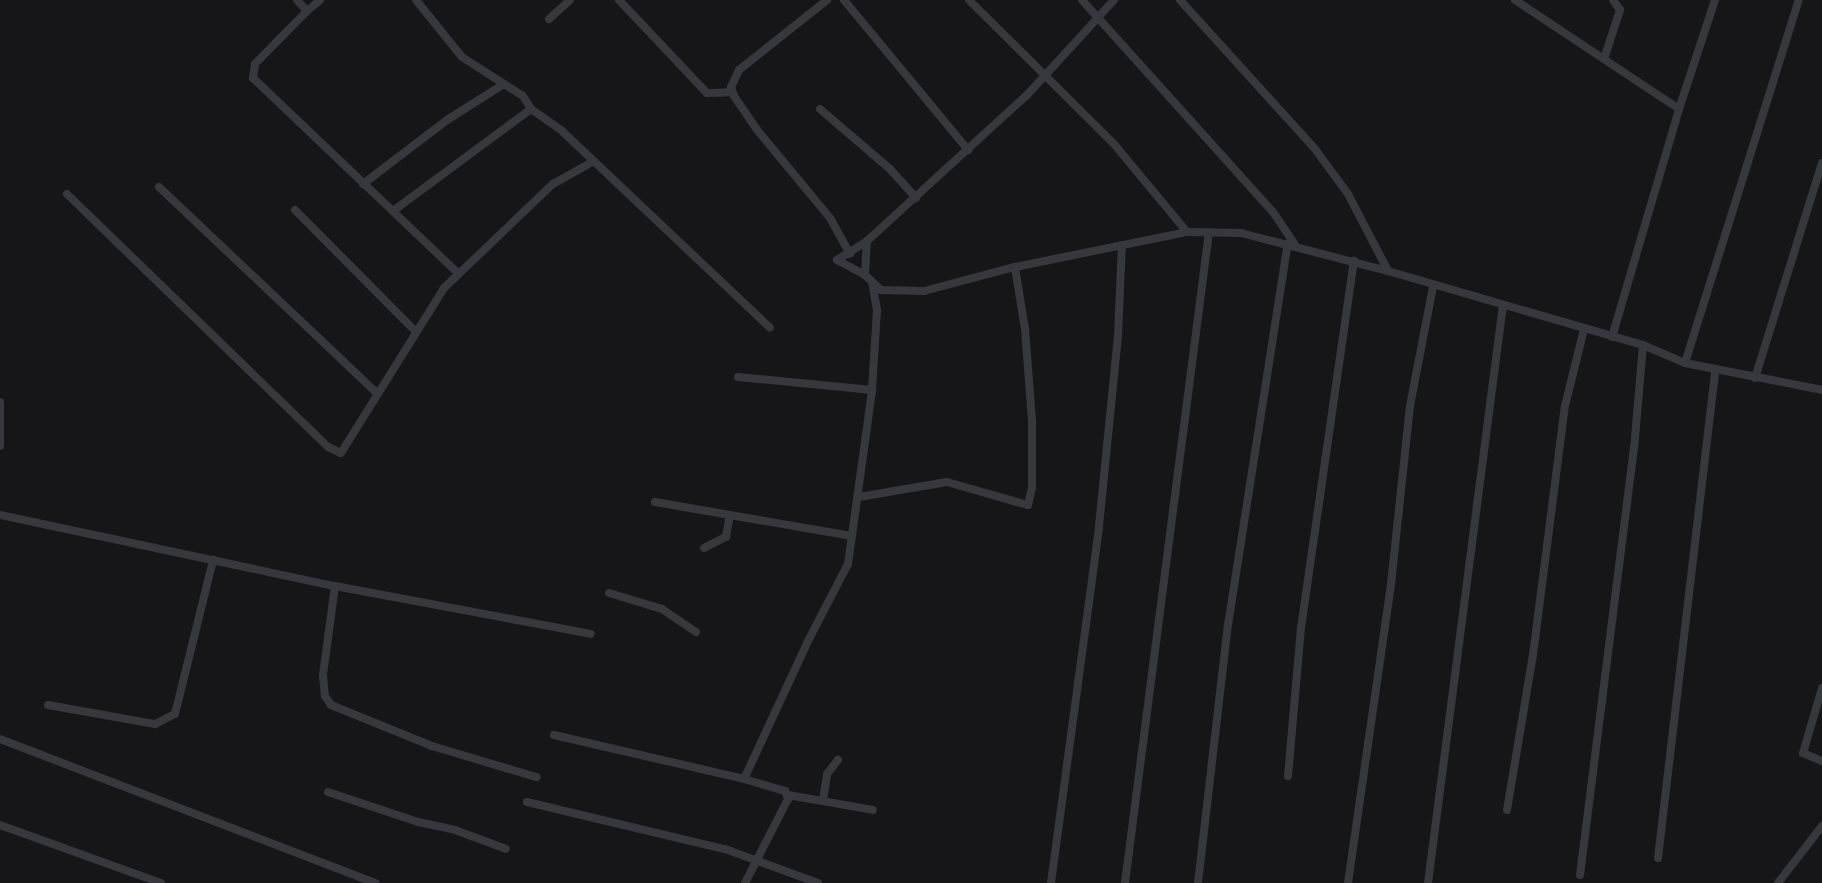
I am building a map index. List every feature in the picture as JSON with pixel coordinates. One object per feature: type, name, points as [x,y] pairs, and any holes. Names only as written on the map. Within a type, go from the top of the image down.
[{"type":"street","points":[[297,0],[307,11]]},
{"type":"street","points":[[320,0],[255,64],[253,78],[458,273]]},
{"type":"street","points":[[416,0],[462,57],[523,96],[531,109],[555,124],[770,328]]},
{"type":"street","points":[[549,19],[570,0]]},
{"type":"street","points":[[619,0],[707,93],[732,92]]},
{"type":"street","points":[[732,92],[739,70],[827,0]]},
{"type":"street","points":[[844,0],[968,150]]},
{"type":"street","points":[[969,0],[1045,72],[1154,189],[1187,232]]},
{"type":"street","points":[[1082,0],[1273,212],[1291,245],[1228,625],[1198,883]]},
{"type":"street","points":[[1114,0],[1027,95],[867,241],[837,260],[868,278],[881,290],[924,291],[1015,267],[1187,232],[1241,233],[1354,261],[1433,287],[1643,345],[1685,363],[1822,390]]},
{"type":"street","points":[[1180,0],[1315,149],[1348,194],[1388,271]]},
{"type":"street","points":[[1515,0],[1679,109]]},
{"type":"street","points":[[1604,59],[1620,10],[1613,0]]},
{"type":"street","points":[[1612,337],[1679,109],[1715,0]]},
{"type":"street","points":[[1685,363],[1799,0]]},
{"type":"street","points":[[363,184],[447,120],[504,84]]},
{"type":"street","points":[[732,92],[758,131],[830,218],[850,254]]},
{"type":"street","points":[[393,211],[531,109]]},
{"type":"street","points":[[820,109],[890,169],[916,198]]},
{"type":"street","points":[[67,194],[336,452],[345,451],[416,332],[458,273],[553,184],[592,162]]},
{"type":"street","points":[[1755,378],[1822,163]]},
{"type":"street","points":[[159,187],[378,394]]},
{"type":"street","points":[[295,210],[416,332]]},
{"type":"street","points":[[1125,883],[1209,232]]},
{"type":"street","points":[[744,779],[807,643],[848,564],[872,390],[877,310],[868,278],[867,241]]},
{"type":"street","points":[[1051,883],[1099,526],[1118,335],[1122,245]]},
{"type":"street","points":[[1288,776],[1301,628],[1336,409],[1354,261]]},
{"type":"street","points":[[859,497],[947,482],[1028,505],[1032,488],[1032,420],[1025,329],[1015,267]]},
{"type":"street","points":[[1348,883],[1391,584],[1410,406],[1433,287]]},
{"type":"street","points":[[877,310],[888,288]]},
{"type":"street","points":[[1428,883],[1503,305]]},
{"type":"street","points":[[1507,810],[1531,667],[1565,406],[1584,329]]},
{"type":"street","points":[[1580,875],[1637,425],[1643,345]]},
{"type":"street","points":[[1658,858],[1715,370]]},
{"type":"street","points":[[738,377],[872,390]]},
{"type":"street","points":[[0,402],[0,446]]},
{"type":"street","points":[[655,502],[852,536]]},
{"type":"street","points":[[0,515],[335,586],[591,634]]},
{"type":"street","points":[[704,548],[726,537],[731,529],[730,515]]},
{"type":"street","points":[[48,705],[155,724],[175,714],[213,560]]},
{"type":"street","points":[[335,586],[323,675],[325,696],[331,705],[432,746],[536,777]]},
{"type":"street","points":[[609,593],[662,609],[696,632]]},
{"type":"street","points":[[1822,688],[1803,753],[1822,761]]},
{"type":"street","points":[[554,735],[744,779],[788,795],[873,810]]},
{"type":"street","points":[[0,739],[375,883]]},
{"type":"street","points":[[823,800],[827,774],[838,760]]},
{"type":"street","points":[[328,792],[506,849]]},
{"type":"street","points":[[745,883],[759,860],[788,795]]},
{"type":"street","points":[[527,802],[759,860],[818,883]]},
{"type":"street","points":[[0,825],[161,883]]},
{"type":"street","points":[[1778,883],[1822,826]]}]
